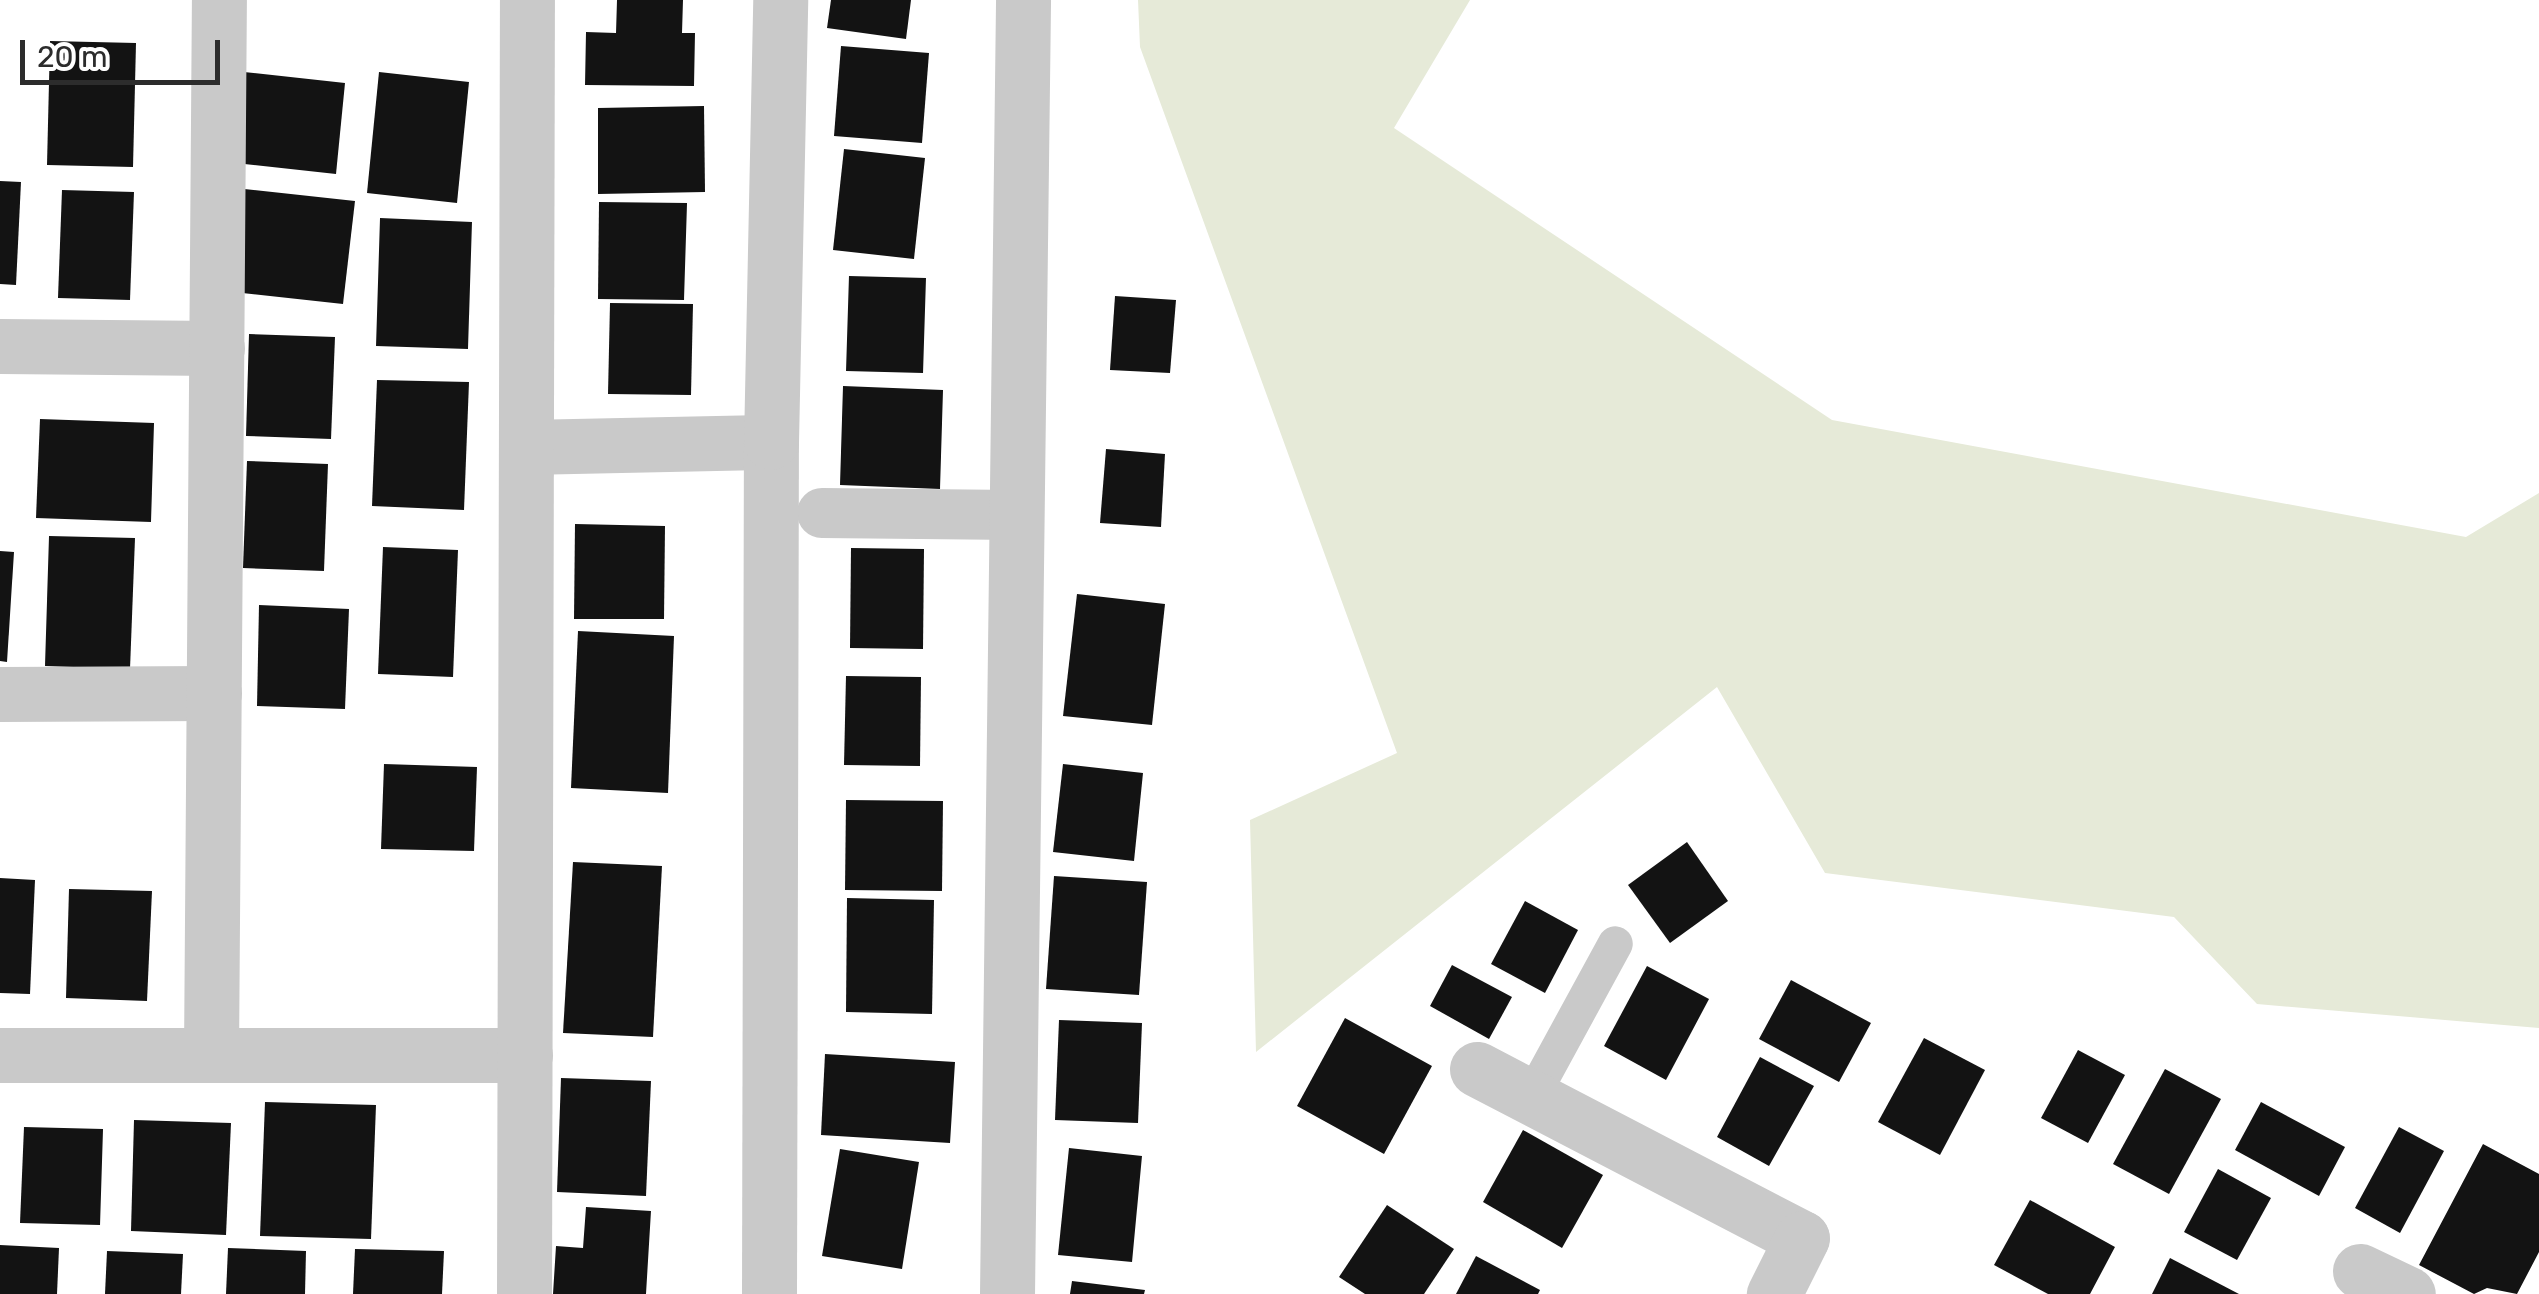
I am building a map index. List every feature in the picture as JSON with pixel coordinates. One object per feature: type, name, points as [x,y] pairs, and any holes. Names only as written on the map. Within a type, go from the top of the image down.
[{"type":"street","points":[[211,1054],[219,0]]},
{"type":"street","points":[[524,1294],[527,0]]},
{"type":"street","points":[[769,1294],[772,442],[780,0]]},
{"type":"street","points":[[1007,1294],[1023,0]]},
{"type":"street","points":[[0,346],[217,348]]},
{"type":"street","points":[[526,448],[772,442]]},
{"type":"street","points":[[822,513],[1016,515]]},
{"type":"street","points":[[0,694],[214,694]]},
{"type":"street","points":[[0,1054],[525,1055]]},
{"type":"street","points":[[1477,1069],[1802,1238],[1774,1294]]},
{"type":"lane","points":[[1531,1097],[1615,943]]},
{"type":"green space","points":[[1138,0],[1470,0],[1394,128],[1832,420],[2466,537],[2539,493],[2539,1028],[2257,1004],[2174,917],[1825,873],[1717,687],[1256,1052],[1250,820],[1397,753],[1140,47]]},
{"type":"building","points":[[617,0],[683,0],[682,33],[695,33],[694,86],[585,85],[586,32],[616,33]]},
{"type":"building","points":[[831,0],[911,0],[906,39],[827,28]]},
{"type":"building","points":[[50,41],[136,43],[133,167],[47,165]]},
{"type":"building","points":[[841,46],[929,53],[922,143],[834,136]]},
{"type":"building","points":[[244,72],[345,83],[336,174],[235,163]]},
{"type":"building","points":[[379,72],[469,82],[457,203],[367,193]]},
{"type":"building","points":[[704,106],[705,192],[598,194],[598,108]]},
{"type":"building","points":[[844,149],[925,158],[914,259],[833,250]]},
{"type":"building","points":[[0,181],[21,182],[16,285],[0,284]]},
{"type":"building","points":[[235,188],[355,201],[343,304],[224,291]]},
{"type":"building","points":[[62,190],[134,192],[130,300],[58,298]]},
{"type":"building","points":[[599,202],[687,203],[684,300],[598,299]]},
{"type":"building","points":[[380,218],[472,222],[468,349],[376,346]]},
{"type":"building","points":[[849,276],[926,278],[923,373],[846,371]]},
{"type":"building","points":[[1115,296],[1176,300],[1170,373],[1110,370]]},
{"type":"building","points":[[610,303],[693,304],[691,395],[608,394]]},
{"type":"building","points":[[249,334],[335,337],[331,439],[246,436]]},
{"type":"building","points":[[377,380],[469,382],[464,510],[372,506]]},
{"type":"building","points":[[843,386],[943,390],[940,489],[840,485]]},
{"type":"building","points":[[40,419],[154,423],[151,522],[36,518]]},
{"type":"building","points":[[1106,449],[1165,454],[1161,527],[1100,523]]},
{"type":"building","points":[[247,461],[328,464],[324,571],[243,568]]},
{"type":"building","points":[[575,524],[665,526],[664,619],[574,619]]},
{"type":"building","points":[[49,536],[135,538],[130,669],[45,666]]},
{"type":"building","points":[[383,547],[458,550],[453,677],[378,674]]},
{"type":"building","points":[[851,548],[924,549],[923,649],[850,648]]},
{"type":"building","points":[[0,551],[14,552],[7,662],[0,661]]},
{"type":"building","points":[[1077,594],[1165,604],[1152,725],[1063,716]]},
{"type":"building","points":[[259,605],[349,609],[345,709],[257,706]]},
{"type":"building","points":[[578,631],[674,636],[668,793],[571,788]]},
{"type":"building","points":[[846,676],[921,677],[920,766],[844,765]]},
{"type":"building","points":[[384,764],[477,767],[474,851],[381,849]]},
{"type":"building","points":[[1063,764],[1143,773],[1134,861],[1053,852]]},
{"type":"building","points":[[846,800],[943,801],[942,891],[845,890]]},
{"type":"building","points":[[1687,842],[1728,901],[1670,943],[1628,885]]},
{"type":"building","points":[[573,862],[662,866],[653,1037],[563,1033]]},
{"type":"building","points":[[1054,876],[1147,882],[1139,995],[1046,989]]},
{"type":"building","points":[[0,878],[35,880],[30,994],[0,993]]},
{"type":"building","points":[[69,889],[152,891],[147,1001],[66,998]]},
{"type":"building","points":[[847,898],[934,900],[932,1014],[846,1012]]},
{"type":"building","points":[[1525,901],[1578,930],[1545,993],[1491,964]]},
{"type":"building","points":[[1452,965],[1512,997],[1489,1039],[1430,1006]]},
{"type":"building","points":[[1647,966],[1709,999],[1666,1080],[1604,1046]]},
{"type":"building","points":[[1791,980],[1871,1023],[1839,1082],[1759,1039]]},
{"type":"building","points":[[1345,1018],[1432,1066],[1384,1154],[1297,1106]]},
{"type":"building","points":[[1059,1020],[1142,1023],[1138,1123],[1055,1120]]},
{"type":"building","points":[[1924,1038],[1985,1070],[1940,1155],[1878,1122]]},
{"type":"building","points":[[2078,1050],[2125,1075],[2088,1143],[2041,1118]]},
{"type":"building","points":[[825,1054],[955,1062],[950,1143],[821,1135]]},
{"type":"building","points":[[1760,1057],[1814,1086],[1769,1166],[1717,1137]]},
{"type":"building","points":[[2165,1069],[2221,1099],[2169,1194],[2113,1164]]},
{"type":"building","points":[[561,1078],[651,1081],[646,1196],[557,1192]]},
{"type":"building","points":[[265,1102],[376,1105],[371,1239],[260,1236]]},
{"type":"building","points":[[2261,1102],[2345,1147],[2319,1196],[2235,1150]]},
{"type":"building","points":[[134,1120],[231,1123],[226,1235],[131,1231]]},
{"type":"building","points":[[24,1127],[103,1129],[100,1225],[20,1223]]},
{"type":"building","points":[[2399,1127],[2444,1151],[2400,1233],[2355,1208]]},
{"type":"building","points":[[1523,1130],[1603,1175],[1562,1248],[1483,1202]]},
{"type":"building","points":[[2483,1144],[2539,1174],[2539,1252],[2517,1294],[2487,1288],[2474,1294],[2419,1265]]},
{"type":"building","points":[[1069,1148],[1142,1156],[1132,1262],[1058,1255]]},
{"type":"building","points":[[840,1149],[919,1162],[902,1269],[822,1256]]},
{"type":"building","points":[[2218,1169],[2271,1198],[2237,1260],[2184,1232]]},
{"type":"building","points":[[2030,1200],[2115,1247],[2090,1294],[2048,1294],[1994,1265]]},
{"type":"building","points":[[1387,1205],[1454,1249],[1424,1294],[1365,1294],[1339,1277]]},
{"type":"building","points":[[586,1207],[651,1211],[646,1294],[553,1294],[556,1246],[583,1248]]},
{"type":"building","points":[[0,1245],[59,1248],[57,1294],[0,1294]]},
{"type":"building","points":[[228,1248],[306,1251],[305,1294],[226,1294]]},
{"type":"building","points":[[355,1249],[444,1251],[442,1294],[353,1294]]},
{"type":"building","points":[[107,1251],[183,1254],[181,1294],[105,1294]]},
{"type":"building","points":[[1476,1256],[1540,1290],[1538,1294],[1456,1294]]},
{"type":"building","points":[[2170,1258],[2239,1294],[2152,1294]]},
{"type":"building","points":[[1072,1281],[1145,1290],[1144,1294],[1070,1294]]}]
